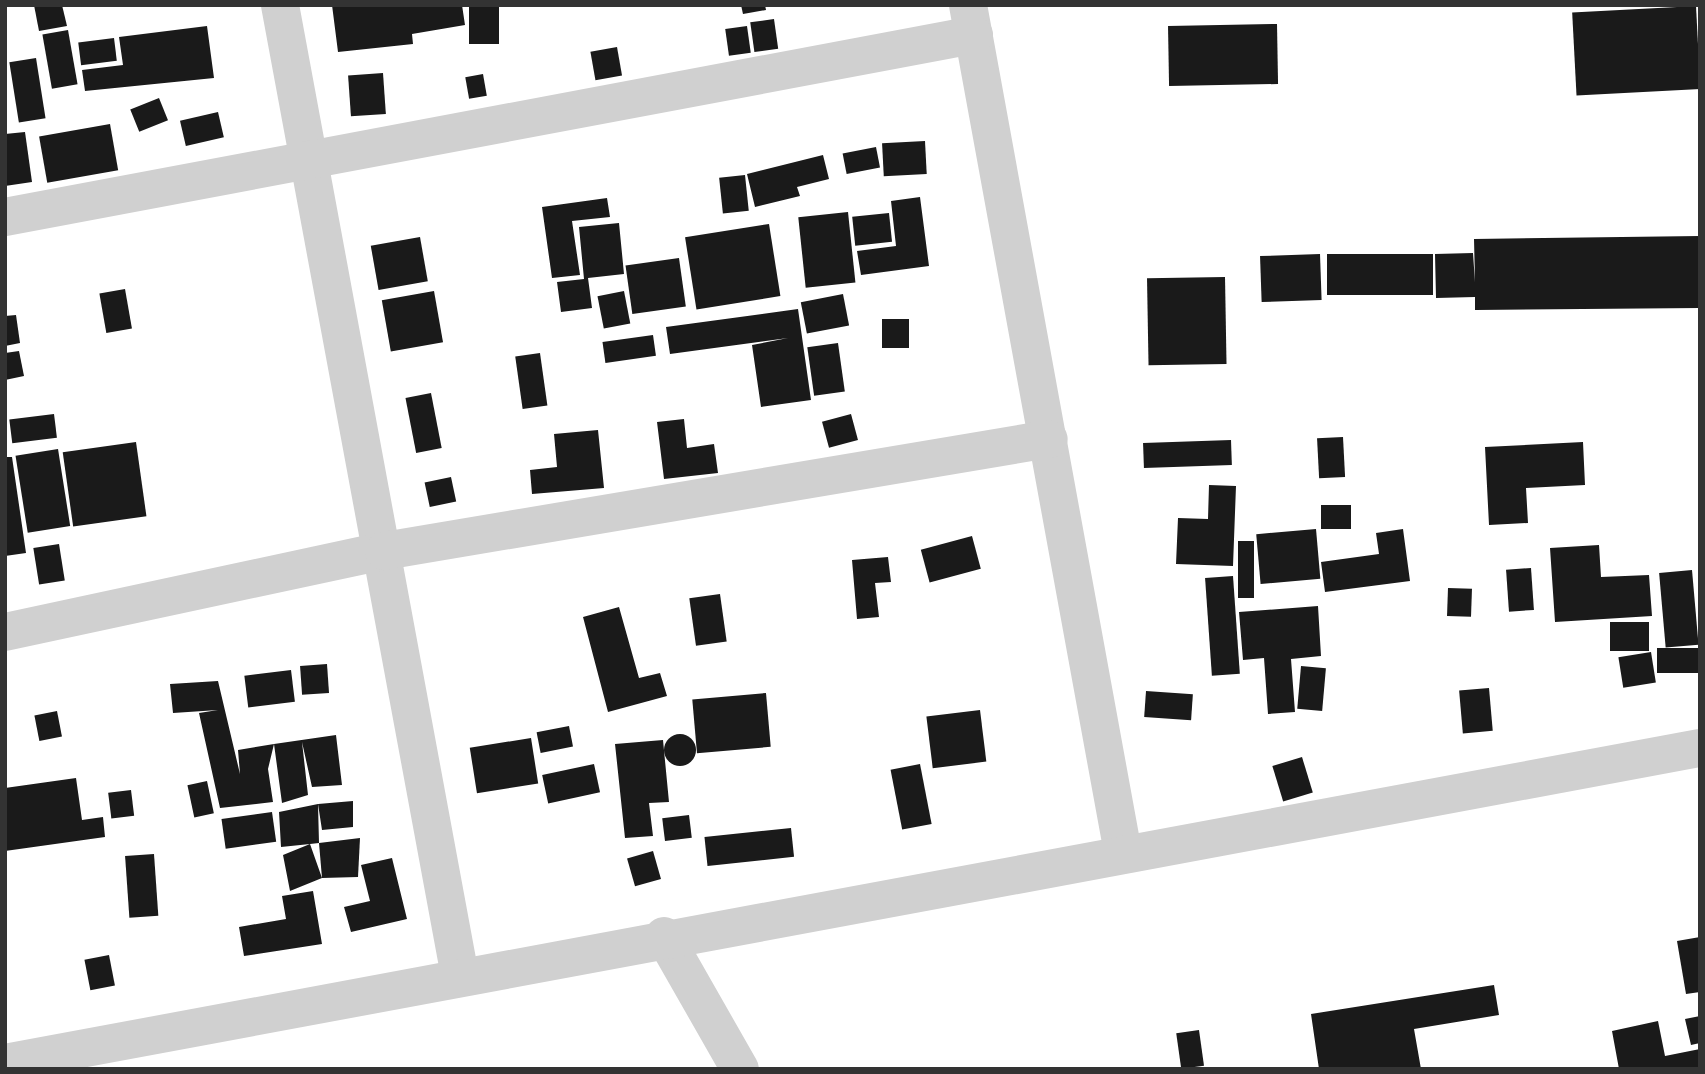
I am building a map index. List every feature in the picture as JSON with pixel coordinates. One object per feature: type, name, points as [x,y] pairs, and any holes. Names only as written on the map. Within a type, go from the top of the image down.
[{"type":"street","points":[[280,5],[384,551],[460,976]]},
{"type":"street","points":[[5,217],[310,164],[971,20],[1123,853]]},
{"type":"street","points":[[5,632],[384,551],[1049,439]]},
{"type":"street","points":[[5,1063],[664,936],[1700,748]]},
{"type":"street","points":[[664,936],[740,1069]]},
{"type":"building","points":[[34,5],[62,5],[67,26],[39,31]]},
{"type":"building","points":[[332,5],[462,5],[465,25],[412,34],[413,44],[338,52]]},
{"type":"building","points":[[469,5],[499,5],[499,44],[469,44]]},
{"type":"building","points":[[741,5],[765,5],[766,10],[743,14]]},
{"type":"building","points":[[1696,6],[1700,89],[1577,95],[1572,12]]},
{"type":"building","points":[[774,19],[778,49],[754,52],[750,22]]},
{"type":"building","points":[[1277,24],[1278,84],[1169,86],[1168,26]]},
{"type":"building","points":[[207,26],[214,78],[85,91],[82,70],[123,65],[119,37]]},
{"type":"building","points":[[747,26],[751,53],[729,56],[725,29]]},
{"type":"building","points":[[68,30],[78,84],[52,89],[42,35]]},
{"type":"building","points":[[114,38],[117,61],[81,65],[78,42]]},
{"type":"building","points":[[617,47],[622,76],[595,80],[590,52]]},
{"type":"building","points":[[36,58],[46,118],[19,122],[9,62]]},
{"type":"building","points":[[383,73],[386,114],[351,116],[348,75]]},
{"type":"building","points":[[483,74],[487,96],[469,99],[465,77]]},
{"type":"building","points":[[159,98],[168,120],[139,132],[130,110]]},
{"type":"building","points":[[218,112],[224,137],[186,146],[180,121]]},
{"type":"building","points":[[110,124],[118,170],[47,183],[39,137]]},
{"type":"building","points":[[25,132],[32,182],[5,186],[5,134]]},
{"type":"building","points":[[925,141],[927,174],[884,176],[882,143]]},
{"type":"building","points":[[876,147],[880,168],[847,174],[843,153]]},
{"type":"building","points":[[823,155],[829,179],[797,187],[800,196],[755,207],[747,174]]},
{"type":"building","points":[[745,175],[749,211],[723,214],[719,178]]},
{"type":"building","points":[[920,197],[929,266],[861,275],[857,251],[896,246],[891,201]]},
{"type":"building","points":[[607,198],[610,217],[572,221],[580,275],[552,278],[542,207]]},
{"type":"building","points":[[848,212],[855,283],[806,288],[798,217]]},
{"type":"building","points":[[889,213],[892,242],[855,246],[852,217]]},
{"type":"building","points":[[619,223],[624,274],[588,278],[592,308],[561,312],[557,282],[584,279],[579,227]]},
{"type":"building","points":[[769,224],[780,296],[696,309],[685,237]]},
{"type":"building","points":[[1700,236],[1700,308],[1475,310],[1475,297],[1436,298],[1435,254],[1473,253],[1475,282],[1474,239]]},
{"type":"building","points":[[420,237],[428,281],[379,290],[371,246]]},
{"type":"building","points":[[1320,254],[1322,300],[1262,302],[1260,256]]},
{"type":"building","points":[[1327,254],[1433,254],[1433,295],[1327,295]]},
{"type":"building","points":[[679,258],[686,307],[632,314],[626,266]]},
{"type":"building","points":[[1225,277],[1227,364],[1149,365],[1147,278]]},
{"type":"building","points":[[125,289],[132,328],[106,333],[99,294]]},
{"type":"building","points":[[434,291],[443,342],[391,351],[382,300]]},
{"type":"building","points":[[624,291],[630,323],[604,329],[597,296]]},
{"type":"building","points":[[843,294],[849,325],[807,334],[801,302]]},
{"type":"building","points":[[798,309],[811,400],[761,407],[752,345],[788,338],[670,354],[666,327]]},
{"type":"building","points":[[16,315],[20,343],[5,346],[5,316]]},
{"type":"building","points":[[882,319],[909,319],[909,348],[882,348]]},
{"type":"building","points":[[653,335],[656,356],[605,363],[602,342]]},
{"type":"building","points":[[838,343],[845,392],[814,396],[807,347]]},
{"type":"building","points":[[19,351],[24,376],[5,380],[5,353]]},
{"type":"building","points":[[540,353],[547,405],[523,409],[515,356]]},
{"type":"building","points":[[431,393],[442,448],[416,453],[405,398]]},
{"type":"building","points":[[54,414],[57,438],[12,443],[9,419]]},
{"type":"building","points":[[851,414],[858,440],[829,448],[822,422]]},
{"type":"building","points":[[684,419],[687,448],[714,444],[718,473],[664,479],[657,422]]},
{"type":"building","points":[[598,430],[604,488],[532,494],[530,470],[557,467],[554,434]]},
{"type":"building","points":[[1343,437],[1345,477],[1319,478],[1317,438]]},
{"type":"building","points":[[1231,440],[1232,465],[1144,468],[1143,443]]},
{"type":"building","points":[[136,442],[146,516],[73,527],[63,452]]},
{"type":"building","points":[[1583,442],[1585,485],[1526,488],[1528,523],[1489,525],[1485,447]]},
{"type":"building","points":[[58,449],[70,526],[28,533],[16,456]]},
{"type":"building","points":[[5,457],[12,457],[26,553],[5,556]]},
{"type":"building","points":[[451,477],[456,501],[430,507],[425,483]]},
{"type":"building","points":[[1209,485],[1236,486],[1233,566],[1176,564],[1178,518],[1208,519]]},
{"type":"building","points":[[1321,505],[1351,505],[1351,529],[1321,529]]},
{"type":"building","points":[[1316,529],[1320,579],[1261,584],[1256,534]]},
{"type":"building","points":[[1403,529],[1410,581],[1325,592],[1321,562],[1379,554],[1376,533]]},
{"type":"building","points":[[972,536],[981,569],[930,583],[921,550]]},
{"type":"building","points":[[1238,541],[1254,541],[1254,598],[1238,598]]},
{"type":"building","points":[[59,544],[65,581],[39,585],[33,548]]},
{"type":"building","points":[[1599,545],[1601,577],[1649,575],[1652,616],[1555,622],[1550,548]]},
{"type":"building","points":[[888,557],[891,582],[875,583],[879,617],[857,619],[852,560]]},
{"type":"building","points":[[1531,568],[1534,610],[1509,612],[1506,570]]},
{"type":"building","points":[[1692,570],[1699,645],[1666,648],[1659,573]]},
{"type":"building","points":[[1233,576],[1240,674],[1212,676],[1205,578]]},
{"type":"building","points":[[1448,588],[1472,589],[1471,617],[1447,616]]},
{"type":"building","points":[[720,594],[727,642],[696,646],[689,598]]},
{"type":"building","points":[[1318,606],[1321,656],[1291,659],[1295,712],[1268,714],[1264,658],[1243,660],[1239,612]]},
{"type":"building","points":[[619,607],[639,678],[660,673],[667,696],[608,712],[583,617]]},
{"type":"building","points":[[1610,622],[1649,622],[1649,651],[1610,651]]},
{"type":"building","points":[[1657,648],[1700,648],[1700,673],[1657,673]]},
{"type":"building","points":[[1651,652],[1656,683],[1623,688],[1618,657]]},
{"type":"building","points":[[327,664],[329,693],[302,695],[300,666]]},
{"type":"building","points":[[1301,666],[1326,668],[1322,711],[1297,709]]},
{"type":"building","points":[[291,670],[295,702],[248,707],[244,676]]},
{"type":"building","points":[[218,681],[240,774],[238,750],[274,744],[268,769],[273,802],[220,808],[199,713],[218,710],[173,713],[170,684]]},
{"type":"building","points":[[1489,688],[1493,731],[1463,733],[1459,691]]},
{"type":"building","points":[[1146,691],[1193,694],[1191,720],[1144,717]]},
{"type":"building","points":[[766,693],[771,747],[697,753],[692,699]]},
{"type":"building","points":[[980,710],[986,762],[933,768],[926,717]]},
{"type":"building","points":[[57,711],[62,737],[39,741],[34,715]]},
{"type":"building","points":[[569,726],[573,747],[541,753],[537,732]]},
{"type":"building","points":[[680,734],[691,739],[696,750],[691,761],[680,766],[669,761],[664,750],[669,739]]},
{"type":"building","points":[[336,735],[342,785],[312,787],[302,742],[308,795],[282,803],[274,744]]},
{"type":"building","points":[[531,738],[538,783],[477,793],[470,748]]},
{"type":"building","points":[[663,740],[669,802],[649,803],[653,836],[625,838],[615,744]]},
{"type":"building","points":[[1302,757],[1313,792],[1283,801],[1272,766]]},
{"type":"building","points":[[594,764],[600,792],[548,803],[542,775]]},
{"type":"building","points":[[920,764],[932,824],[902,830],[891,770]]},
{"type":"building","points":[[76,778],[82,820],[103,817],[105,837],[5,851],[5,788]]},
{"type":"building","points":[[207,781],[214,813],[194,817],[187,785]]},
{"type":"building","points":[[131,790],[134,816],[111,819],[108,793]]},
{"type":"building","points":[[353,801],[353,827],[322,830],[318,804]]},
{"type":"building","points":[[318,804],[319,843],[281,847],[279,812]]},
{"type":"building","points":[[272,812],[276,842],[226,849],[221,819]]},
{"type":"building","points":[[689,815],[692,838],[665,841],[662,818]]},
{"type":"building","points":[[791,828],[794,857],[708,866],[704,837]]},
{"type":"building","points":[[360,838],[358,877],[322,878],[319,843]]},
{"type":"building","points":[[310,844],[322,878],[290,891],[283,855]]},
{"type":"building","points":[[653,851],[661,879],[635,886],[627,858]]},
{"type":"building","points":[[154,854],[158,916],[129,918],[125,856]]},
{"type":"building","points":[[392,858],[407,919],[351,932],[344,907],[370,901],[361,865]]},
{"type":"building","points":[[313,891],[322,944],[244,956],[239,927],[286,919],[282,896]]},
{"type":"building","points":[[1700,937],[1700,992],[1686,994],[1677,941]]},
{"type":"building","points":[[109,955],[115,985],[90,990],[84,960]]},
{"type":"building","points":[[1494,985],[1499,1015],[1414,1029],[1421,1069],[1319,1069],[1311,1014]]},
{"type":"building","points":[[1700,1016],[1700,1043],[1691,1045],[1685,1019]]},
{"type":"building","points":[[1658,1021],[1665,1056],[1700,1049],[1700,1069],[1619,1069],[1612,1031]]},
{"type":"building","points":[[1199,1030],[1204,1066],[1181,1069],[1176,1033]]}]
